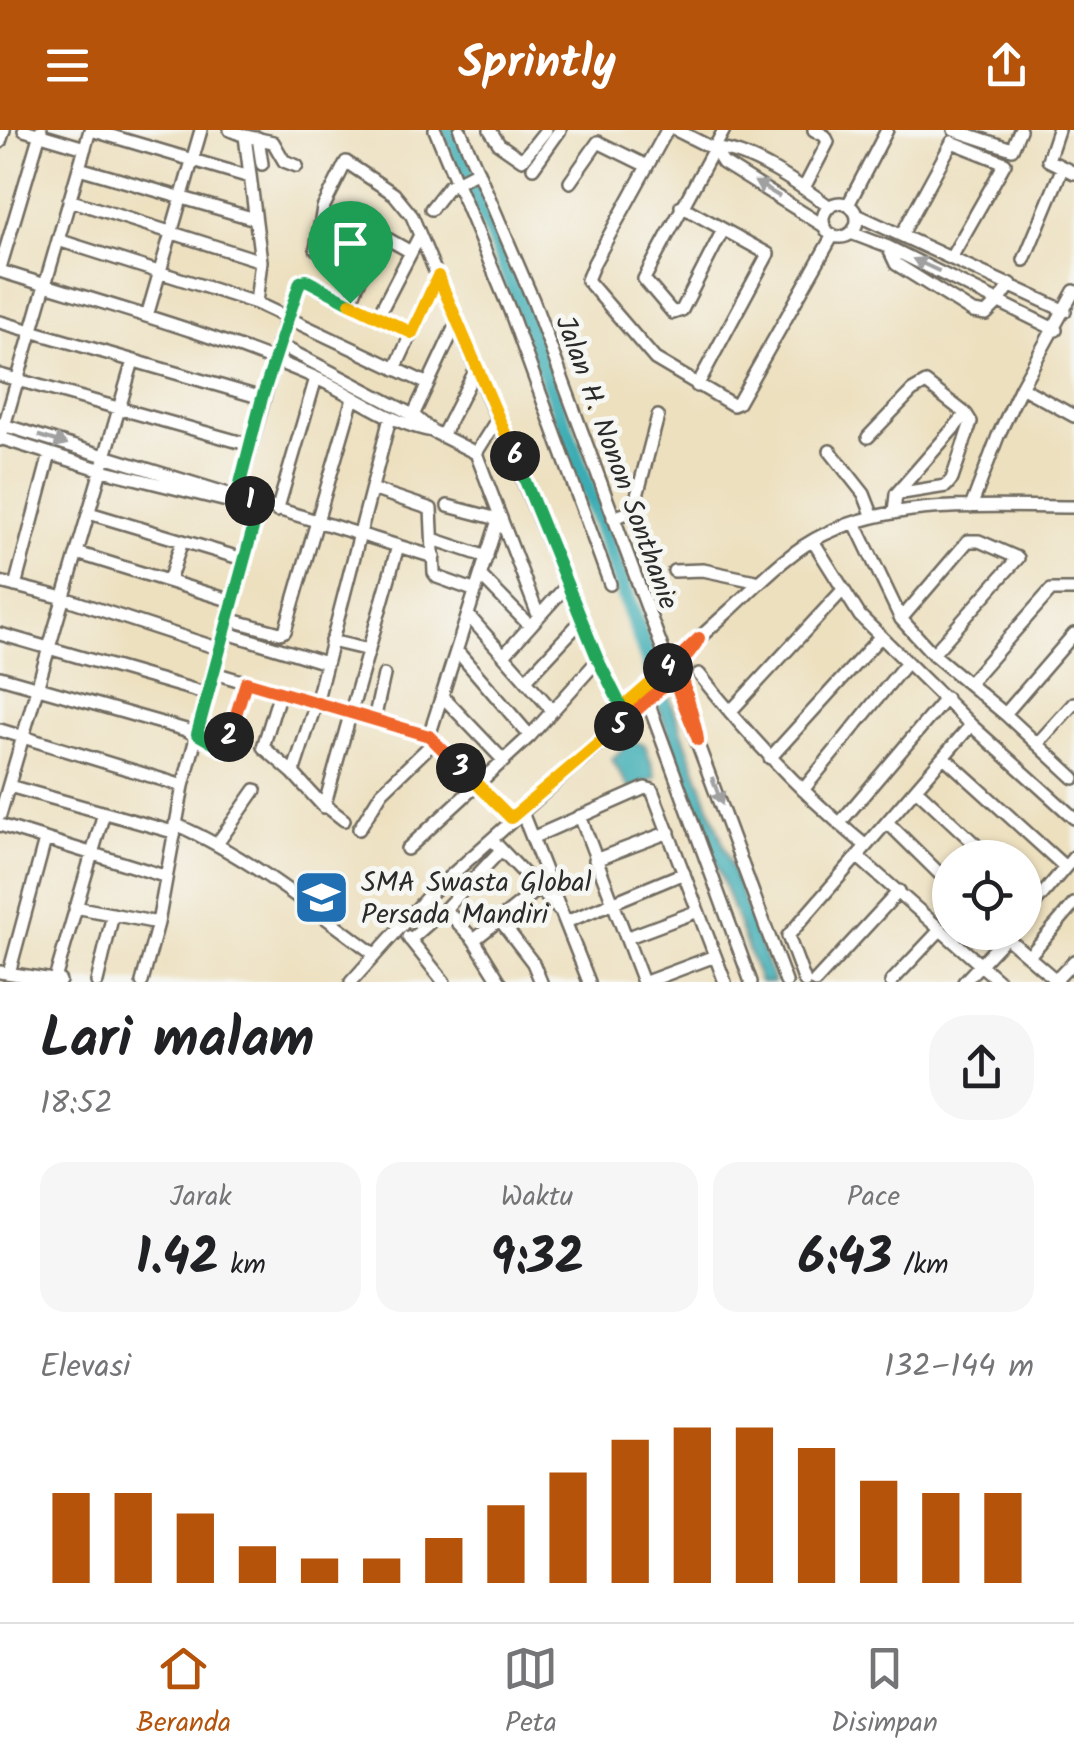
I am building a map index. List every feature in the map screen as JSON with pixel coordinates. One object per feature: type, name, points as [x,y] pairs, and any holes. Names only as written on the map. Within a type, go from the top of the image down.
[{"type":"street","points":[[0,142],[4,130]]},
{"type":"street","points":[[24,130],[85,148]]},
{"type":"street","points":[[1,433],[91,130],[250,177]]},
{"type":"street","points":[[147,316],[201,130]]},
{"type":"street","points":[[230,130],[272,142],[284,161],[297,166]]},
{"type":"street","points":[[435,130],[563,448],[610,584]]},
{"type":"street","name":"Jalan H. Nonon Sonthanie","points":[[460,130],[532,300],[668,675],[698,740],[786,982]]},
{"type":"street","points":[[490,130],[499,144],[522,160],[546,130]]},
{"type":"street","points":[[533,168],[560,130]]},
{"type":"street","points":[[667,130],[645,165],[588,280],[654,359],[733,405],[738,403],[828,230],[826,212],[836,203],[1065,310]]},
{"type":"street","points":[[676,130],[714,150],[723,163],[839,237],[852,233],[888,247],[1056,330]]},
{"type":"street","points":[[723,230],[682,310],[673,313],[644,280],[724,130]]},
{"type":"street","points":[[804,188],[828,142],[814,130]]},
{"type":"street","points":[[852,233],[857,221],[852,210],[887,130]]},
{"type":"street","points":[[953,136],[1012,149],[1020,130]]},
{"type":"street","points":[[1024,260],[1068,171],[1048,160],[1058,130]]},
{"type":"street","points":[[40,132],[0,270],[147,316],[273,362],[316,378],[390,418],[410,421]]},
{"type":"street","points":[[902,234],[953,136]]},
{"type":"street","points":[[952,256],[1005,163],[953,136]]},
{"type":"street","points":[[252,137],[262,164]]},
{"type":"street","points":[[252,137],[250,177],[261,260],[256,303]]},
{"type":"street","points":[[570,182],[598,142],[645,165]]},
{"type":"street","points":[[714,150],[731,149],[804,188],[830,207]]},
{"type":"street","points":[[364,270],[316,249],[323,208],[345,162],[404,203],[458,322],[598,660],[626,710]]},
{"type":"street","points":[[79,168],[255,219]]},
{"type":"street","points":[[431,208],[458,181],[478,172]]},
{"type":"street","points":[[70,200],[261,260]]},
{"type":"street","points":[[682,206],[768,256],[696,386]]},
{"type":"street","points":[[343,214],[412,252]]},
{"type":"street","points":[[350,303],[379,234]]},
{"type":"street","points":[[378,316],[420,235]]},
{"type":"street","points":[[58,240],[160,270],[287,315],[428,384]]},
{"type":"street","points":[[888,247],[896,264],[973,312],[986,314],[1011,284]]},
{"type":"street","points":[[395,369],[438,276]]},
{"type":"street","points":[[236,500],[278,344],[303,280],[412,333]]},
{"type":"street","points":[[971,507],[1021,388],[1074,292]]},
{"type":"street","points":[[1036,319],[1046,301]]},
{"type":"street","points":[[0,322],[262,398]]},
{"type":"street","points":[[410,421],[458,322]]},
{"type":"street","points":[[278,344],[410,421],[476,453],[538,614]]},
{"type":"street","points":[[0,815],[134,361]]},
{"type":"street","points":[[437,434],[477,367]]},
{"type":"street","points":[[0,375],[250,444]]},
{"type":"street","points":[[277,511],[316,378]]},
{"type":"street","points":[[868,437],[912,391],[926,383],[966,414],[971,425],[946,486],[896,494]]},
{"type":"street","points":[[1021,388],[1074,416]]},
{"type":"street","points":[[226,626],[282,634],[354,398]]},
{"type":"street","points":[[894,513],[896,494],[966,414]]},
{"type":"street","points":[[596,538],[632,511],[658,416]]},
{"type":"street","points":[[294,773],[390,418]]},
{"type":"street","points":[[476,453],[498,418]]},
{"type":"street","points":[[1,433],[50,454],[104,463]]},
{"type":"street","points":[[1,433],[434,557]]},
{"type":"street","points":[[563,448],[582,442]]},
{"type":"street","points":[[830,451],[864,494],[873,516]]},
{"type":"street","points":[[15,586],[50,454]]},
{"type":"street","points":[[372,489],[432,508],[438,578],[476,591]]},
{"type":"street","points":[[142,982],[158,922],[182,786],[259,506]]},
{"type":"street","points":[[448,506],[499,518]]},
{"type":"street","points":[[626,710],[647,702],[699,638],[760,582],[818,538],[873,516],[894,513],[971,507],[1074,507]]},
{"type":"street","points":[[89,513],[243,559]]},
{"type":"street","points":[[359,829],[382,792],[432,739],[499,518]]},
{"type":"street","points":[[849,524],[900,619],[933,654],[1074,778]]},
{"type":"street","points":[[818,538],[860,616],[1074,818]]},
{"type":"street","points":[[433,539],[486,557]]},
{"type":"street","points":[[169,582],[182,540]]},
{"type":"street","points":[[900,619],[968,541],[979,540],[1018,558],[933,654]]},
{"type":"street","points":[[326,806],[398,546]]},
{"type":"street","points":[[77,553],[232,601]]},
{"type":"street","points":[[674,571],[703,570],[760,582]]},
{"type":"street","points":[[481,576],[529,625]]},
{"type":"street","points":[[0,582],[64,598],[220,648]]},
{"type":"street","points":[[504,655],[568,584]]},
{"type":"street","points":[[730,712],[843,590]]},
{"type":"street","points":[[969,683],[1051,590],[1074,590]]},
{"type":"street","points":[[468,615],[552,710]]},
{"type":"street","points":[[526,680],[582,620]]},
{"type":"street","points":[[226,626],[326,663]]},
{"type":"street","points":[[0,634],[208,694]]},
{"type":"street","points":[[1005,714],[1074,634]]},
{"type":"street","points":[[770,758],[880,636]]},
{"type":"street","points":[[698,740],[681,668],[699,638]]},
{"type":"street","points":[[331,641],[369,650]]},
{"type":"street","points":[[457,650],[530,736]]},
{"type":"street","points":[[407,848],[530,736],[598,660]]},
{"type":"street","points":[[803,790],[908,662]]},
{"type":"street","points":[[214,673],[432,739],[475,784],[516,814],[534,837],[589,982]]},
{"type":"street","points":[[374,720],[384,674]]},
{"type":"street","points":[[699,674],[770,758],[932,920]]},
{"type":"street","points":[[351,982],[398,927],[516,814],[619,726],[626,710],[668,675]]},
{"type":"street","points":[[0,677],[197,734],[225,750],[246,682]]},
{"type":"street","points":[[280,692],[262,747],[294,773],[322,806],[344,820]]},
{"type":"street","points":[[443,697],[504,761]]},
{"type":"street","points":[[840,824],[946,698]]},
{"type":"street","points":[[647,702],[751,982]]},
{"type":"street","points":[[1037,744],[1074,703]]},
{"type":"street","points":[[805,982],[788,936],[972,725]]},
{"type":"street","points":[[0,730],[182,786]]},
{"type":"street","points":[[944,757],[1070,862],[1042,895]]},
{"type":"street","points":[[8,786],[174,828],[217,844],[374,954]]},
{"type":"street","points":[[534,837],[648,788],[669,832],[725,982]]},
{"type":"street","points":[[916,789],[971,840]]},
{"type":"street","points":[[217,844],[255,790]]},
{"type":"street","points":[[45,840],[5,973],[59,981],[74,907],[104,813]]},
{"type":"street","points":[[580,816],[645,982],[715,956]]},
{"type":"street","points":[[886,822],[932,867]]},
{"type":"street","points":[[0,825],[164,876]]},
{"type":"street","points":[[595,860],[669,832]]},
{"type":"street","points":[[490,838],[564,918]]},
{"type":"street","points":[[410,940],[501,850]]},
{"type":"street","points":[[564,918],[684,874]]},
{"type":"street","points":[[474,940],[538,888]]},
{"type":"street","points":[[815,982],[900,892]]},
{"type":"street","points":[[1029,956],[1074,904]]},
{"type":"street","points":[[74,907],[158,922]]},
{"type":"street","points":[[445,909],[474,940],[500,982]]},
{"type":"street","points":[[626,938],[698,911]]},
{"type":"street","points":[[97,982],[114,914]]},
{"type":"street","points":[[500,920],[532,963],[540,982]]},
{"type":"street","points":[[398,927],[444,982]]},
{"type":"street","points":[[891,982],[932,939]]},
{"type":"street","points":[[964,950],[1000,982]]},
{"type":"street","points":[[964,982],[992,950]]},
{"type":"street","points":[[1022,950],[1057,981],[1074,960]]},
{"type":"water","points":[[667,691],[774,982],[760,982],[656,701]]},
{"type":"water","points":[[631,741],[645,745],[656,777],[630,790],[612,759]]},
{"type":"waterway","points":[[450,130],[520,301],[660,691]]},
{"type":"place","name":"SMA Swasta Global Persada Mandiri","points":[[322,897]]},
{"type":"route","points":[[350,303],[303,280],[287,315],[237,495],[259,506],[197,734],[225,750],[246,682],[429,736],[511,818],[619,726],[620,710],[699,638],[681,668],[698,740],[673,678],[619,726],[620,710],[622,708],[598,660],[438,276],[412,333],[350,303]]}]
